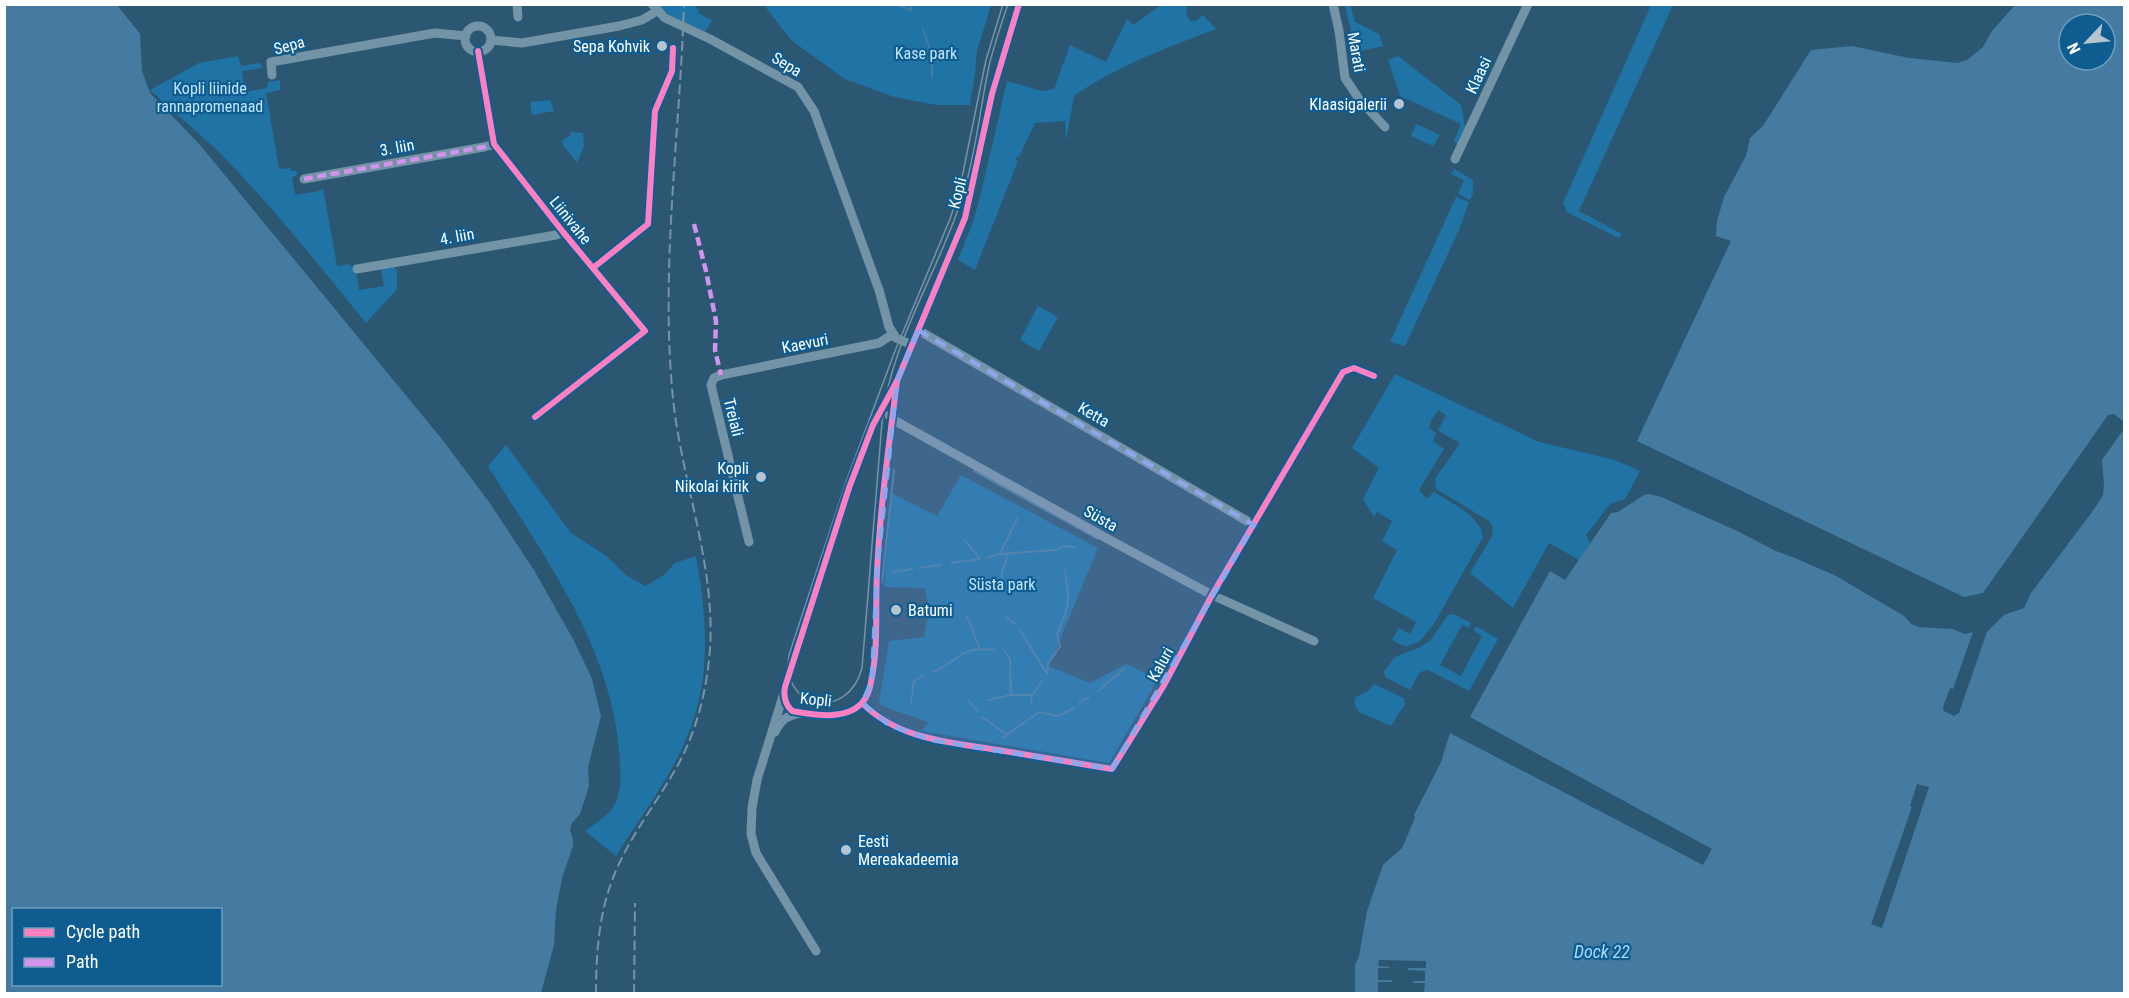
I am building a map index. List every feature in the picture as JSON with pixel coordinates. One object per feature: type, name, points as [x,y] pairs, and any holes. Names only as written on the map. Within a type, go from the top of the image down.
[{"type":"street","points":[[517,4],[518,17]]},
{"type":"street","name":"Kopli","points":[[897,381],[877,571],[872,681],[862,703],[845,713],[836,715],[792,711],[784,695],[849,488],[873,425],[897,381],[965,218],[992,94],[1019,4]]},
{"type":"street","name":"Marati","points":[[1333,4],[1345,78],[1359,99],[1385,127]]},
{"type":"street","name":"Klaasi","points":[[1455,159],[1528,4]]},
{"type":"street","name":"Sepa","points":[[272,75],[270,62],[435,33],[466,36],[472,27],[479,26],[488,30],[491,40],[522,43],[642,20],[655,8],[665,18],[710,39],[798,87],[814,111],[865,250],[892,334]]},
{"type":"street","points":[[466,36],[468,47],[478,51],[488,47],[491,40]]},
{"type":"street","points":[[593,268],[648,224],[655,111],[672,71],[673,48]]},
{"type":"street","name":"Liinivahe","points":[[478,51],[494,144],[645,331],[535,417]]},
{"type":"street","name":"3. liin","points":[[304,179],[494,144]]},
{"type":"street","name":"4. liin","points":[[357,269],[563,232]]},
{"type":"street","name":"Ketta","points":[[918,330],[1254,525]]},
{"type":"street","points":[[892,334],[912,345]]},
{"type":"street","name":"Kaevuri","points":[[721,375],[879,343],[892,334]]},
{"type":"street","name":"Kaluri","points":[[862,703],[889,725],[931,740],[1112,769],[1163,687],[1212,595],[1343,372],[1354,368],[1374,376]]},
{"type":"street","name":"Treiali","points":[[721,375],[714,378],[711,386],[749,542]]},
{"type":"street","name":"Süsta","points":[[880,411],[886,411],[892,419],[1212,595],[1314,641]]},
{"type":"street","points":[[784,695],[757,780],[752,808],[751,834],[756,853],[816,951]]},
{"type":"street","points":[[767,748],[780,722],[790,715],[801,713]]},
{"type":"highlighted area","points":[[918,330],[1254,525],[1112,769],[931,740],[889,725],[862,703],[872,681],[877,571],[897,381]]},
{"type":"green space","points":[[658,5],[697,5],[698,13],[712,20],[705,32],[671,16]]},
{"type":"green space","name":"Kase park","points":[[764,5],[991,5],[977,51],[970,105],[937,105],[894,97],[845,79],[791,40]]},
{"type":"green space","points":[[1161,5],[1187,5],[1186,13],[1190,21],[1196,21],[1203,15],[1216,29],[1125,67],[1074,96],[1066,141],[1065,121],[1035,123],[1019,157],[1017,156],[1015,160],[1018,161],[975,270],[958,260],[973,222],[981,193],[1007,81],[1042,91],[1054,89],[1070,45],[1106,62],[1127,19],[1133,25]]},
{"type":"green space","points":[[1345,5],[1350,5],[1355,22],[1379,34],[1383,46],[1356,52]]},
{"type":"green space","points":[[1651,5],[1673,5],[1579,211],[1622,234],[1619,238],[1567,212],[1563,203]]},
{"type":"green space","name":"Kopli liinide rannapromenaad","points":[[238,56],[241,66],[259,63],[262,66],[262,68],[242,71],[245,92],[267,88],[268,82],[280,80],[280,90],[266,93],[279,169],[290,168],[291,171],[297,171],[297,175],[292,178],[295,195],[319,191],[323,188],[337,266],[355,265],[359,290],[384,286],[381,269],[394,266],[397,269],[397,289],[366,323],[239,172],[150,90],[199,63]]},
{"type":"green space","points":[[1398,56],[1461,105],[1465,127],[1457,144],[1454,141],[1461,124],[1400,96],[1388,60]]},
{"type":"green space","points":[[550,100],[554,111],[532,115],[530,102]]},
{"type":"green space","points":[[1416,124],[1440,135],[1433,146],[1411,136]]},
{"type":"green space","points":[[571,132],[583,133],[584,146],[577,163],[563,145],[562,140],[570,136]]},
{"type":"green space","points":[[1454,169],[1473,180],[1473,193],[1470,200],[1458,194],[1464,180],[1451,174]]},
{"type":"green space","points":[[1456,197],[1469,202],[1459,230],[1405,346],[1390,342]]},
{"type":"green space","points":[[1038,306],[1058,317],[1039,351],[1020,340]]},
{"type":"green space","points":[[1395,374],[1539,442],[1615,460],[1640,471],[1625,499],[1610,504],[1586,535],[1590,543],[1579,560],[1549,543],[1513,608],[1470,573],[1492,536],[1493,527],[1489,521],[1436,489],[1435,479],[1460,443],[1438,431],[1446,415],[1438,410],[1429,428],[1436,433],[1433,441],[1444,449],[1419,490],[1427,499],[1434,492],[1464,510],[1481,529],[1483,537],[1434,624],[1420,641],[1406,647],[1392,640],[1399,628],[1410,634],[1416,622],[1373,598],[1397,550],[1382,541],[1392,521],[1377,512],[1374,517],[1363,499],[1379,468],[1352,448]]},
{"type":"green space","points":[[506,445],[571,533],[605,555],[626,575],[645,586],[664,575],[675,563],[696,556],[703,602],[705,648],[704,670],[695,715],[672,767],[616,856],[585,831],[609,812],[615,804],[619,791],[619,750],[613,711],[588,636],[551,566],[488,466]]},
{"type":"green space","name":"Süsta park","points":[[961,475],[1098,548],[1049,666],[1090,683],[1126,664],[1158,679],[1109,763],[922,731],[928,722],[882,706],[879,702],[889,641],[924,637],[929,610],[925,588],[884,587],[891,493],[937,516]]},
{"type":"green space","points":[[1453,614],[1471,623],[1469,628],[1462,625],[1440,665],[1461,676],[1482,636],[1474,631],[1476,626],[1498,639],[1469,691],[1428,670],[1420,672],[1410,690],[1385,677],[1384,671],[1395,657],[1430,641],[1448,615]]},
{"type":"green space","points":[[1374,684],[1404,698],[1405,704],[1391,726],[1359,712],[1354,703],[1356,697],[1368,691]]},
{"type":"water","points":[[5,4],[117,5],[140,34],[142,71],[150,93],[200,145],[441,438],[489,502],[534,570],[573,639],[592,679],[601,716],[588,767],[589,786],[580,814],[572,823],[570,830],[573,846],[562,878],[556,910],[554,945],[541,993],[5,993]]},
{"type":"water","points":[[2015,5],[2124,5],[2124,422],[2114,414],[2108,415],[1983,593],[1964,597],[1637,441],[1731,241],[1716,236],[1717,221],[1724,197],[1746,156],[1750,138],[1763,126],[1811,50],[1852,46],[1909,58],[1958,63],[1967,60],[1983,47],[1992,31]]},
{"type":"water","name":"Dock 22","points":[[2124,429],[2124,993],[1355,994],[1355,965],[1359,956],[1367,911],[1383,865],[1402,848],[1415,818],[1414,815],[1441,762],[1450,733],[1703,865],[1712,849],[1470,717],[1550,571],[1565,580],[1611,513],[1618,512],[1644,495],[1661,497],[1776,551],[1836,576],[1904,616],[1911,624],[1919,627],[1952,629],[1965,634],[1973,632],[1953,689],[1950,688],[1943,707],[1944,711],[1954,716],[1959,713],[1987,632],[2004,615],[2024,608],[2031,593],[2103,495],[2102,460]],"holes":[[[1917,784],[1929,787],[1882,928],[1871,924],[1912,807],[1910,806]]]},
{"type":"pier","points":[[1379,960],[1426,961],[1426,968],[1408,968],[1408,970],[1425,971],[1425,981],[1413,981],[1413,983],[1425,983],[1424,993],[1378,992],[1378,982],[1392,982],[1392,980],[1378,980],[1378,968],[1390,967],[1378,966]]},
{"type":"waterway","points":[[895,4],[911,10],[910,4]]},
{"type":"waterway","points":[[923,29],[932,55],[932,78]]},
{"type":"waterway","points":[[882,582],[894,470]]},
{"type":"waterway","points":[[974,471],[1098,539]]},
{"type":"waterway","points":[[1000,554],[1017,519]]},
{"type":"waterway","points":[[951,563],[980,559],[965,540]]},
{"type":"waterway","points":[[986,558],[1000,554],[1056,550],[1063,546],[1074,547]]},
{"type":"waterway","points":[[1002,583],[1002,572],[1008,554]]},
{"type":"waterway","points":[[919,568],[941,565]]},
{"type":"waterway","points":[[894,572],[912,569]]},
{"type":"waterway","points":[[1047,674],[1048,664],[1060,646],[1057,634],[1068,603],[1065,570]]},
{"type":"waterway","points":[[967,616],[979,647]]},
{"type":"waterway","points":[[1006,617],[1015,624]]},
{"type":"waterway","points":[[1020,630],[1047,674]]},
{"type":"waterway","points":[[933,672],[967,652],[982,649],[994,650]]},
{"type":"waterway","points":[[1004,650],[1010,659],[1011,695]]},
{"type":"waterway","points":[[1098,691],[1125,668]]},
{"type":"waterway","points":[[911,702],[914,681],[923,676]]},
{"type":"waterway","points":[[1031,702],[1032,695],[1042,681]]},
{"type":"waterway","points":[[988,700],[1011,695],[1032,695]]},
{"type":"waterway","points":[[1079,704],[1082,700],[1089,698]]},
{"type":"waterway","points":[[968,700],[978,711]]},
{"type":"waterway","points":[[1002,738],[1039,712],[1058,716],[1074,708]]},
{"type":"waterway","points":[[982,717],[1006,734]]},
{"type":"tram line","points":[[1003,4],[986,60],[959,192],[895,351],[846,482],[789,655],[789,674],[795,688],[804,698],[817,702],[830,702],[843,696],[854,685],[862,668],[882,422],[887,392],[905,335],[953,224],[963,195],[975,147],[989,66],[1008,4]]},
{"type":"railway","points":[[596,994],[600,932],[610,887],[629,845],[685,751],[699,713],[709,660],[711,626],[704,558],[676,422],[669,340],[672,196],[684,4]]},
{"type":"railway","points":[[634,994],[635,903]]},
{"type":"marked path","points":[[304,179],[494,144]]},
{"type":"marked path","points":[[694,224],[716,321],[715,350],[721,375]]},
{"type":"cycle path","points":[[897,381],[880,524],[875,655],[869,690],[862,703],[847,712],[829,715],[792,711],[785,700],[785,687],[849,488],[873,425],[897,381],[965,218],[992,94],[1019,4]]},
{"type":"cycle path","points":[[593,268],[648,224],[655,111],[672,71],[673,48]]},
{"type":"cycle path","points":[[478,51],[494,144],[645,331],[535,417]]},
{"type":"cycle path","points":[[862,703],[892,725],[926,737],[1112,769],[1163,687],[1212,595],[1343,372],[1354,368],[1374,376]]},
{"type":"place","name":"Sepa Kohvik","points":[[662,46]]},
{"type":"place","name":"Klaasigalerii","points":[[1399,104]]},
{"type":"place","name":"Kopli Nikolai kirik","points":[[761,477]]},
{"type":"place","name":"Batumi","points":[[896,610]]},
{"type":"place","name":"Eesti Mereakadeemia","points":[[846,850]]}]
